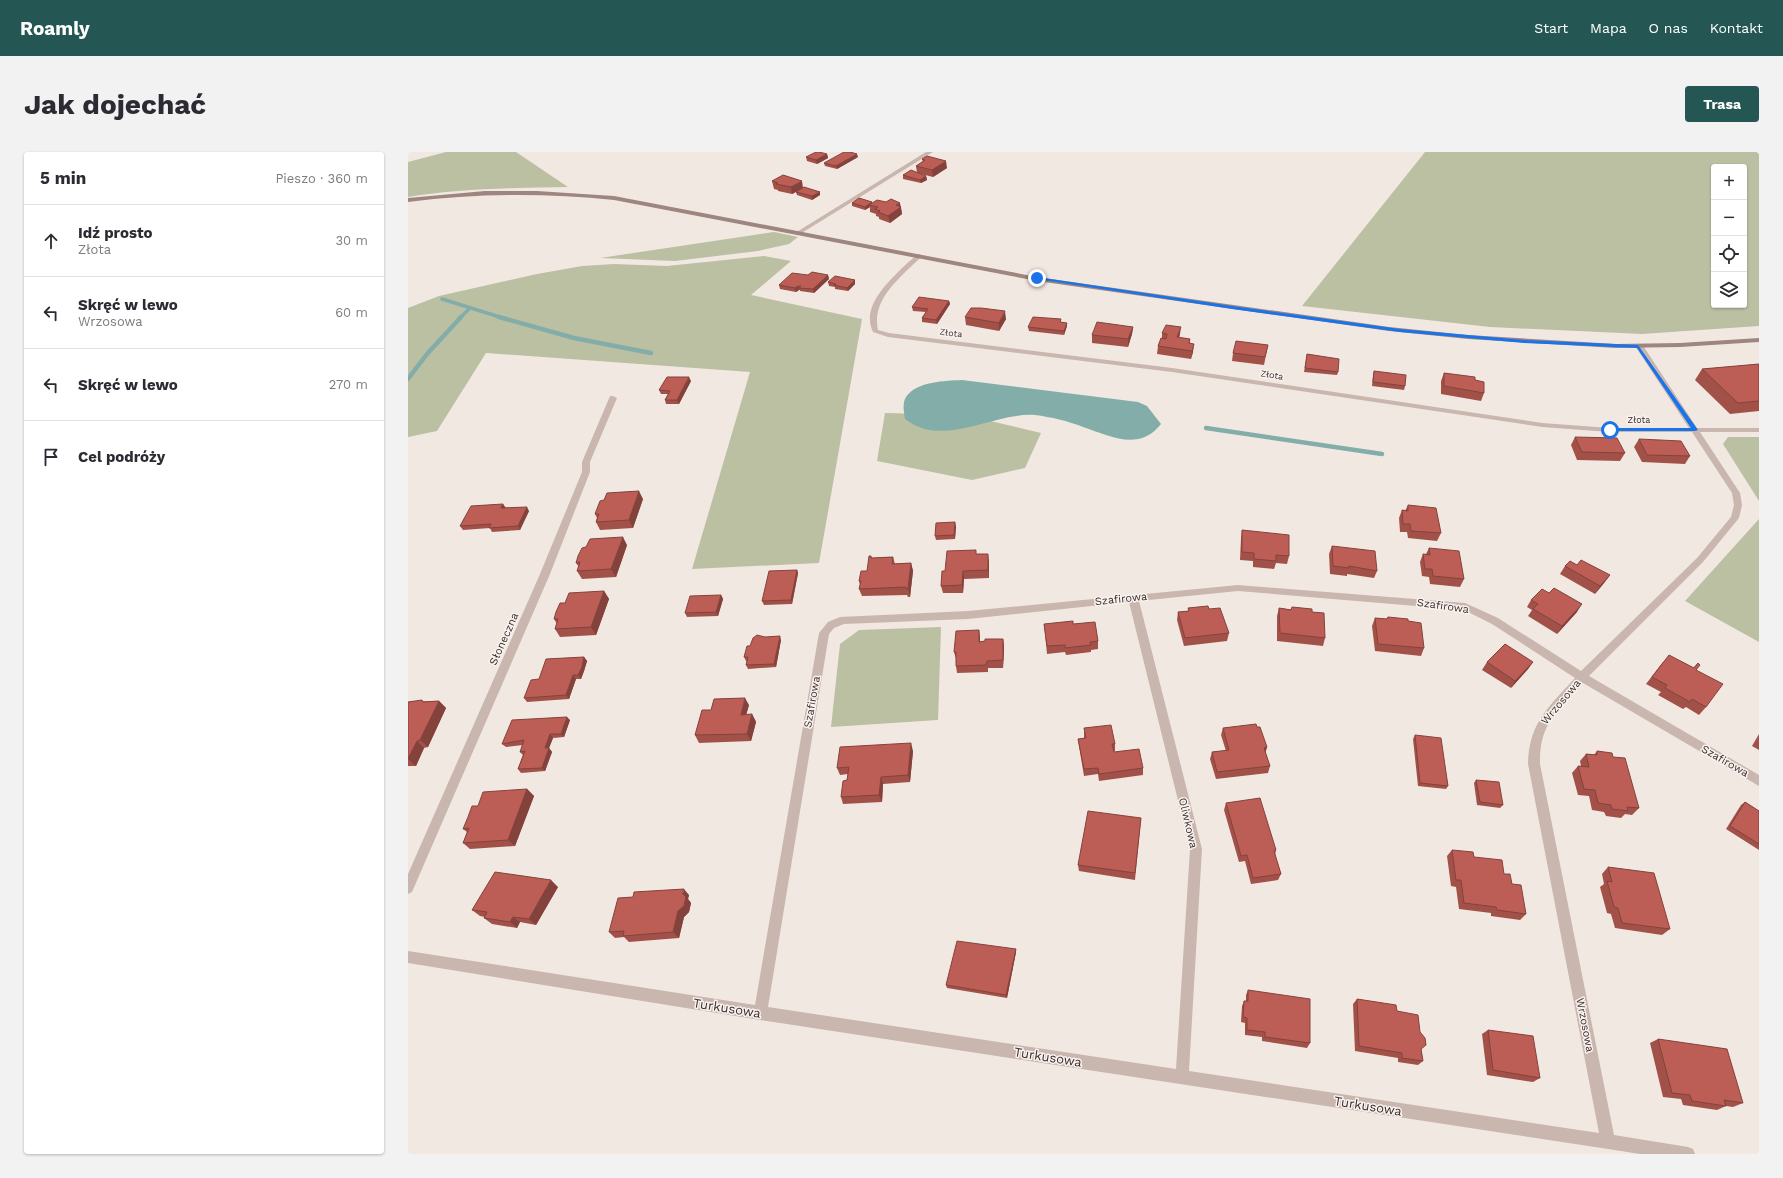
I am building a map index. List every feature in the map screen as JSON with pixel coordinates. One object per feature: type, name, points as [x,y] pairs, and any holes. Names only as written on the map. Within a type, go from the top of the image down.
[{"type":"street","points":[[798,233],[930,152]]},
{"type":"street","points":[[408,200],[489,194],[591,196],[651,204],[1083,286],[1355,325],[1468,337],[1572,344],[1638,346],[1759,340]]},
{"type":"street","name":"Złota","points":[[919,256],[882,292],[877,301],[872,323],[875,330],[888,335],[1172,370],[1542,425],[1610,430],[1759,430]]},
{"type":"street","name":"Wrzosowa","points":[[1608,1142],[1534,764],[1534,753],[1539,729],[1546,717],[1582,677],[1700,560],[1735,518],[1738,504],[1736,493],[1638,346]]},
{"type":"street","name":"Słoneczna","points":[[408,888],[545,574],[586,472],[586,462],[613,398]]},
{"type":"street","name":"Szafirowa","points":[[760,1013],[824,633],[831,625],[843,620],[968,615],[1238,588],[1465,607],[1495,621],[1582,677],[1759,781]]},
{"type":"street","name":"Oliwkowa","points":[[1133,598],[1196,848],[1182,1078]]},
{"type":"street","name":"Turkusowa","points":[[408,957],[1182,1078],[1688,1154]]},
{"type":"green space","points":[[446,152],[516,152],[568,187],[468,190],[408,197],[408,162]]},
{"type":"green space","points":[[1425,152],[1759,152],[1759,326],[1642,334],[1490,327],[1302,306]]},
{"type":"green space","points":[[774,232],[798,237],[789,244],[758,251],[675,261],[600,258]]},
{"type":"green space","points":[[764,256],[791,261],[751,295],[862,319],[819,563],[692,569],[750,372],[486,353],[437,431],[408,437],[408,308],[439,296],[537,274],[582,266],[614,264],[667,266]]},
{"type":"green space","points":[[885,413],[965,415],[1041,433],[1025,468],[972,480],[877,461]]},
{"type":"green space","points":[[1728,437],[1759,437],[1759,501],[1723,444]]},
{"type":"green space","points":[[1759,519],[1759,642],[1685,601]]},
{"type":"green space","points":[[941,627],[938,720],[831,727],[840,644],[859,630]]},
{"type":"water","points":[[962,380],[1138,402],[1147,406],[1161,424],[1152,433],[1143,438],[1134,440],[1114,437],[1065,421],[1035,415],[1002,419],[952,430],[935,431],[920,427],[905,419],[904,402],[906,397],[911,392],[924,385],[932,383]]},
{"type":"building","points":[[816,152],[827,154],[816,160],[806,157]]},
{"type":"building","points":[[844,152],[857,154],[836,166],[824,163]]},
{"type":"building","points":[[927,156],[946,161],[932,170],[916,166],[925,160],[922,159]]},
{"type":"building","points":[[911,170],[926,176],[920,180],[903,175]]},
{"type":"building","points":[[783,175],[802,181],[791,187],[776,184],[778,183],[772,181]]},
{"type":"building","points":[[804,187],[820,192],[812,196],[796,192]]},
{"type":"building","points":[[859,198],[872,202],[865,207],[852,203]]},
{"type":"building","points":[[891,199],[900,203],[896,205],[901,207],[888,216],[878,212],[880,211],[875,209],[878,207],[869,205],[877,200],[886,202]]},
{"type":"building","points":[[812,272],[828,275],[813,289],[799,288],[801,286],[795,288],[779,285],[792,273],[808,275]]},
{"type":"building","points":[[835,276],[855,280],[847,288],[828,282]]},
{"type":"building","points":[[919,297],[949,301],[936,320],[922,318],[928,309],[912,307]]},
{"type":"building","points":[[971,308],[1005,311],[999,323],[965,317]]},
{"type":"building","points":[[1033,317],[1061,319],[1060,322],[1067,323],[1064,331],[1028,327]]},
{"type":"building","points":[[1097,322],[1133,327],[1128,339],[1092,335]]},
{"type":"building","points":[[1166,325],[1181,327],[1177,337],[1190,339],[1189,343],[1194,344],[1192,351],[1158,346],[1161,338],[1166,339],[1167,334],[1162,333]]},
{"type":"building","points":[[1236,341],[1268,345],[1265,357],[1233,353]]},
{"type":"building","points":[[1307,354],[1339,359],[1338,372],[1305,368]]},
{"type":"building","points":[[1759,364],[1759,401],[1738,403],[1702,369]]},
{"type":"building","points":[[1374,371],[1406,375],[1405,386],[1373,382]]},
{"type":"building","points":[[1444,373],[1475,377],[1475,380],[1484,382],[1484,393],[1444,386]]},
{"type":"building","points":[[667,377],[689,377],[677,400],[665,400],[670,391],[659,390]]},
{"type":"building","points":[[1575,437],[1617,438],[1625,453],[1582,452]]},
{"type":"building","points":[[1639,439],[1681,441],[1690,456],[1647,455]]},
{"type":"building","points":[[639,491],[629,520],[596,522],[599,514],[595,514],[600,501],[604,500],[607,493]]},
{"type":"building","points":[[503,504],[501,508],[527,507],[518,526],[489,528],[491,524],[460,526],[471,506]]},
{"type":"building","points":[[1408,505],[1436,508],[1441,533],[1411,531],[1410,524],[1403,524],[1402,510],[1408,511]]},
{"type":"building","points":[[955,522],[954,535],[935,536],[936,523]]},
{"type":"building","points":[[1242,530],[1289,535],[1289,556],[1276,555],[1276,561],[1254,559],[1254,553],[1242,552]]},
{"type":"building","points":[[623,537],[611,569],[577,571],[580,562],[576,563],[578,556],[582,548],[586,547],[590,539]]},
{"type":"building","points":[[1332,546],[1375,551],[1377,571],[1349,566],[1349,568],[1333,566]]},
{"type":"building","points":[[1429,548],[1459,551],[1464,579],[1433,576],[1432,569],[1425,569],[1423,554],[1430,555]]},
{"type":"building","points":[[976,550],[976,554],[988,554],[988,570],[963,571],[962,585],[941,586],[942,571],[945,571],[947,551]]},
{"type":"building","points":[[869,556],[871,556],[871,558],[893,557],[892,564],[911,563],[908,589],[906,589],[906,587],[859,589],[861,571],[867,571]]},
{"type":"building","points":[[1581,560],[1610,575],[1600,586],[1565,566],[1570,561],[1577,565]]},
{"type":"building","points":[[797,570],[791,600],[762,601],[769,571]]},
{"type":"building","points":[[1554,588],[1582,604],[1562,626],[1533,609],[1538,604],[1531,600],[1542,589],[1549,593]]},
{"type":"building","points":[[604,591],[591,627],[555,629],[558,619],[554,619],[556,612],[560,603],[565,603],[569,593]]},
{"type":"building","points":[[721,595],[716,612],[685,613],[690,596]]},
{"type":"building","points":[[1208,606],[1209,609],[1220,608],[1229,633],[1185,638],[1178,612],[1189,611],[1188,608]]},
{"type":"building","points":[[1292,607],[1312,609],[1312,612],[1324,613],[1325,638],[1280,633],[1279,608],[1291,610]]},
{"type":"building","points":[[1388,617],[1408,619],[1408,621],[1421,623],[1424,648],[1378,644],[1375,618],[1387,619]]},
{"type":"building","points":[[1073,621],[1073,624],[1095,622],[1098,641],[1090,642],[1091,645],[1065,648],[1065,645],[1047,646],[1044,624]]},
{"type":"building","points":[[979,630],[979,642],[985,641],[985,639],[1003,639],[1003,660],[987,661],[986,665],[956,666],[956,652],[954,652],[956,631]]},
{"type":"building","points":[[757,635],[765,637],[780,636],[774,664],[746,665],[748,657],[744,657],[747,646],[750,646],[753,638]]},
{"type":"building","points":[[1505,644],[1533,662],[1515,681],[1487,662]]},
{"type":"building","points":[[1669,655],[1694,668],[1698,663],[1700,665],[1696,670],[1723,684],[1706,707],[1692,699],[1690,702],[1665,688],[1667,685],[1652,677]]},
{"type":"building","points":[[584,657],[582,667],[578,675],[573,675],[566,695],[524,698],[531,680],[539,679],[546,659]]},
{"type":"building","points":[[745,698],[741,715],[752,714],[747,734],[695,735],[702,710],[711,710],[714,699]]},
{"type":"building","points":[[422,700],[423,702],[439,701],[420,740],[417,741],[408,759],[408,702]]},
{"type":"building","points":[[567,717],[561,734],[550,734],[545,748],[549,748],[542,768],[518,769],[525,751],[520,752],[524,740],[502,744],[512,720]]},
{"type":"building","points":[[1256,724],[1257,727],[1260,727],[1267,747],[1264,748],[1270,766],[1217,772],[1212,752],[1229,750],[1223,728]]},
{"type":"building","points":[[1111,725],[1115,744],[1112,744],[1114,752],[1139,749],[1143,768],[1099,774],[1098,768],[1084,769],[1078,739],[1086,738],[1084,728]]},
{"type":"building","points":[[1415,735],[1441,738],[1448,786],[1420,783]]},
{"type":"building","points":[[911,743],[908,775],[881,777],[879,795],[841,797],[843,781],[847,780],[849,767],[837,768],[840,747]]},
{"type":"building","points":[[1597,751],[1612,753],[1613,757],[1625,758],[1639,808],[1627,807],[1628,811],[1612,809],[1611,805],[1598,803],[1595,790],[1584,789],[1578,766],[1589,767],[1586,754],[1597,755]]},
{"type":"building","points":[[1476,780],[1499,782],[1503,805],[1480,802]]},
{"type":"building","points":[[527,789],[508,840],[463,843],[469,828],[463,829],[472,806],[478,806],[483,792]]},
{"type":"building","points":[[1260,798],[1276,850],[1274,851],[1281,874],[1253,878],[1247,855],[1241,856],[1226,803]]},
{"type":"building","points":[[1745,802],[1759,811],[1759,844],[1730,826]]},
{"type":"building","points":[[1088,811],[1141,818],[1135,873],[1078,865]]},
{"type":"building","points":[[1452,850],[1473,852],[1474,857],[1502,860],[1504,874],[1510,874],[1512,884],[1521,885],[1526,914],[1497,910],[1496,907],[1464,903],[1461,880],[1456,880]]},
{"type":"building","points":[[1608,867],[1654,873],[1670,929],[1622,923],[1618,908],[1614,907],[1607,881],[1612,882]]},
{"type":"building","points":[[495,872],[551,880],[529,919],[513,917],[510,922],[484,918],[487,912],[472,910]]},
{"type":"building","points":[[684,889],[682,893],[686,897],[684,906],[678,911],[673,932],[623,936],[624,931],[609,932],[618,898],[633,897],[634,892]]},
{"type":"building","points":[[957,941],[1016,949],[1006,995],[946,985]]},
{"type":"building","points":[[1248,990],[1310,999],[1310,1043],[1265,1037],[1265,1032],[1247,1030],[1247,1018],[1243,1017],[1244,1001],[1248,1001]]},
{"type":"building","points":[[1357,999],[1396,1005],[1397,1011],[1418,1015],[1420,1032],[1425,1038],[1426,1045],[1421,1049],[1423,1061],[1402,1058],[1402,1053],[1359,1046]]},
{"type":"building","points":[[1488,1030],[1533,1036],[1540,1078],[1493,1070]]},
{"type":"building","points":[[1658,1039],[1727,1049],[1743,1103],[1724,1100],[1726,1106],[1692,1101],[1690,1095],[1672,1093]]},
{"type":"waterway","points":[[442,299],[503,318]]},
{"type":"waterway","points":[[461,317],[469,309]]},
{"type":"waterway","points":[[408,379],[427,354],[461,317]]},
{"type":"waterway","points":[[499,317],[574,338],[651,353]]},
{"type":"waterway","points":[[1206,428],[1382,454]]},
{"type":"route","points":[[1037,278],[1232,308],[1400,330],[1524,341],[1638,346],[1695,430],[1610,430]]}]
